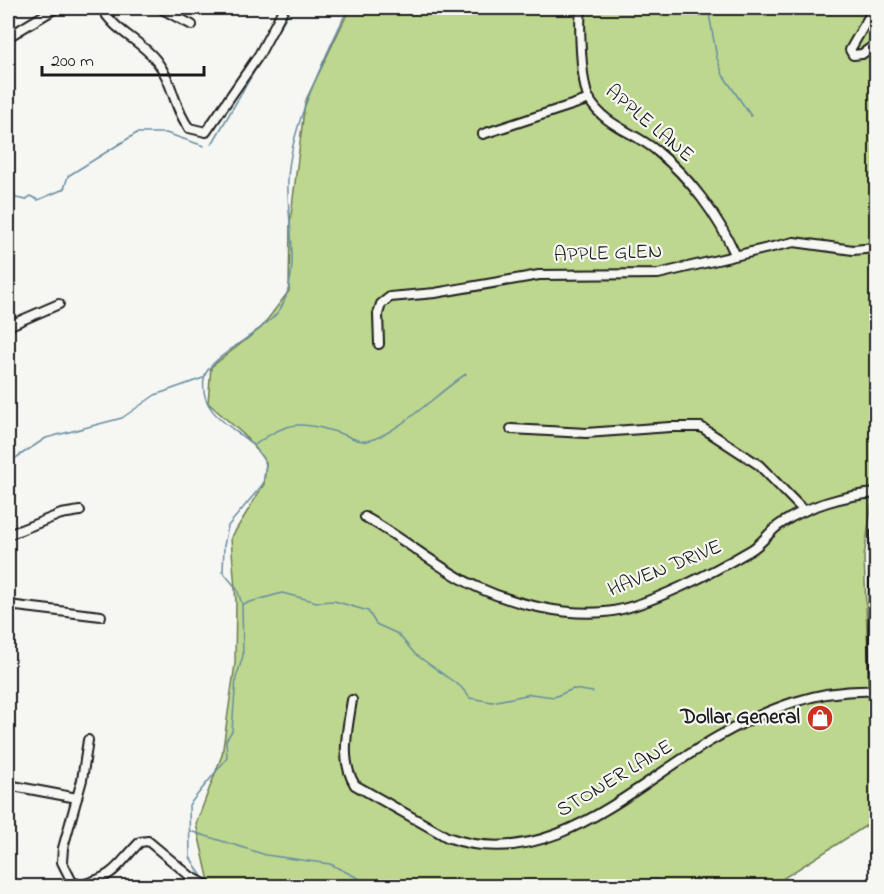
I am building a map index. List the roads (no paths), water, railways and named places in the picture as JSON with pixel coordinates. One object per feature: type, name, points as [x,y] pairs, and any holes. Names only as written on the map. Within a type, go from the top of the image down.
[{"type":"main road","points":[[876,533],[874,692],[876,731]]},
{"type":"street","points":[[8,36],[56,8]]},
{"type":"street","points":[[102,8],[112,22],[143,46],[164,70],[171,83],[183,120],[189,128],[206,132],[259,55],[284,8]]},
{"type":"street","points":[[160,8],[192,24]]},
{"type":"street","name":"APPLE LANE","points":[[581,8],[585,84],[590,99],[608,119],[658,151],[692,183],[735,254]]},
{"type":"street","points":[[874,8],[852,42],[850,50],[855,55],[876,44]]},
{"type":"street","points":[[483,134],[590,99]]},
{"type":"street","name":"APPLE GLEN","points":[[379,344],[378,314],[381,304],[390,297],[435,293],[539,275],[658,274],[735,254],[794,242],[853,250],[876,248]]},
{"type":"street","points":[[8,326],[59,304]]},
{"type":"street","points":[[511,429],[586,433],[670,426],[701,428],[759,465],[804,511]]},
{"type":"street","name":"HAVEN DRIVE","points":[[365,517],[475,586],[519,601],[585,613],[626,608],[712,572],[756,548],[780,524],[804,511],[876,493]]},
{"type":"street","points":[[8,535],[61,514],[80,511]]},
{"type":"street","points":[[8,605],[101,616]]},
{"type":"street","name":"STONER LANE","points":[[352,700],[347,730],[347,763],[348,774],[355,784],[447,837],[463,843],[493,844],[522,843],[559,834],[615,804],[717,737],[784,705],[824,693],[874,692]]},
{"type":"street","points":[[88,740],[62,862],[72,882],[81,885],[105,876],[128,858],[140,842],[148,841],[190,876],[208,886]]},
{"type":"street","points":[[8,786],[77,798]]},
{"type":"waterway","points":[[212,144],[291,8]]},
{"type":"waterway","points":[[204,880],[190,857],[189,805],[227,758],[226,740],[232,731],[236,678],[243,656],[242,604],[237,589],[223,572],[224,546],[228,526],[263,484],[266,464],[253,445],[212,410],[204,391],[204,379],[207,370],[215,362],[276,315],[288,291],[292,259],[288,196],[290,159],[310,92],[348,8]]},
{"type":"waterway","points":[[708,8],[717,58],[723,75],[751,116]]},
{"type":"waterway","points":[[8,189],[12,188],[16,198],[26,200],[30,196],[38,200],[64,189],[68,176],[137,133],[166,133],[204,146]]},
{"type":"waterway","points":[[255,445],[278,430],[298,425],[331,430],[361,441],[379,437],[404,422],[466,374]]},
{"type":"waterway","points":[[8,463],[46,438],[122,418],[155,395],[203,378]]},
{"type":"waterway","points":[[243,604],[282,593],[317,602],[334,601],[368,611],[376,624],[398,634],[415,654],[461,687],[470,698],[492,702],[531,694],[554,697],[573,689],[593,692]]},
{"type":"waterway","points":[[190,831],[266,855],[330,864],[360,879],[375,880],[386,886]]},
{"type":"waterway","points":[[602,886],[622,880],[658,879]]},
{"type":"place","name":"Dollar General","points":[[820,718]]}]
